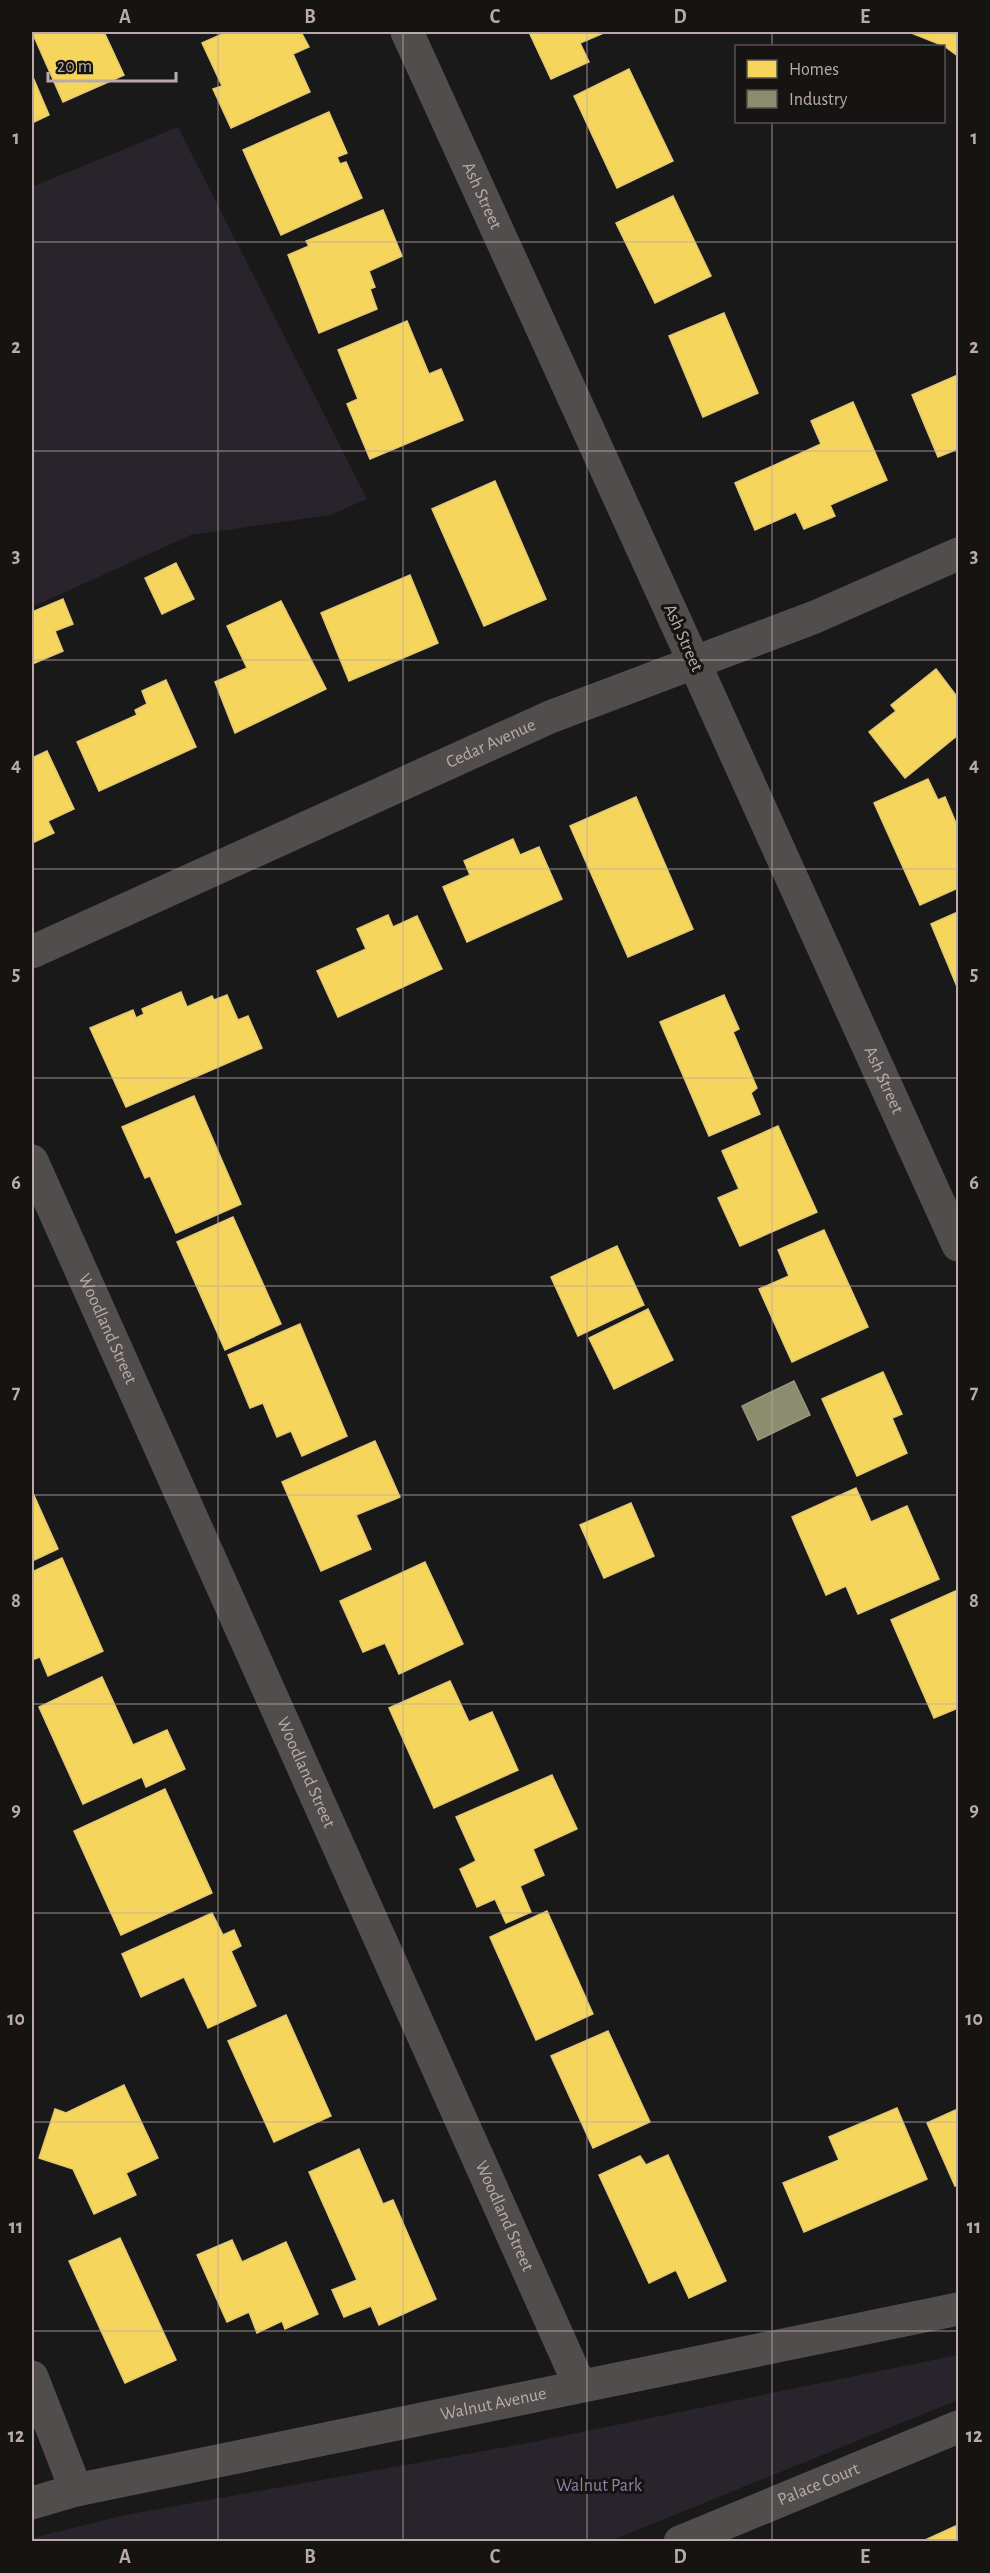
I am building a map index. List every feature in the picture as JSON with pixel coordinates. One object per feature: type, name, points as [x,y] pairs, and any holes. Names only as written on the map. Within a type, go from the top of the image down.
[{"type":"street","name":"Ash Street","points":[[407,32],[958,1245]]},
{"type":"street","name":"Cedar Avenue","points":[[32,952],[550,717],[815,617],[958,554]]},
{"type":"street","name":"Woodland Street","points":[[32,1161],[580,2386]]},
{"type":"street","name":"Walnut Avenue","points":[[32,2503],[76,2490],[958,2309]]},
{"type":"street","points":[[32,2377],[76,2490]]},
{"type":"street","name":"Palace Court","points":[[680,2541],[958,2427]]},
{"type":"green space","points":[[178,127],[367,499],[330,515],[191,535],[32,607],[32,187]]},
{"type":"green space","name":"Walnut Park","points":[[958,2355],[958,2400],[610,2541],[32,2541],[32,2538],[125,2515],[528,2443]]},
{"type":"building: Homes","points":[[32,32],[104,32],[124,75],[63,102]]},
{"type":"building: Homes","points":[[227,32],[301,32],[309,47],[293,54],[310,92],[231,128],[213,89],[222,86],[202,43]]},
{"type":"building: Homes","points":[[529,32],[606,32],[580,43],[589,62],[551,79]]},
{"type":"building: Homes","points":[[909,32],[958,32],[958,56],[945,45]]},
{"type":"building: Homes","points":[[629,69],[673,161],[617,188],[574,96]]},
{"type":"building: Homes","points":[[32,75],[49,115],[32,123]]},
{"type":"building: Homes","points":[[329,112],[347,153],[337,157],[340,164],[346,162],[362,198],[281,235],[243,150]]},
{"type":"building: Homes","points":[[673,196],[711,276],[655,303],[616,223]]},
{"type":"building: Homes","points":[[383,210],[402,256],[369,271],[375,287],[370,289],[377,309],[319,333],[288,255],[309,246],[306,241]]},
{"type":"building: Homes","points":[[724,313],[758,393],[703,417],[669,336]]},
{"type":"building: Homes","points":[[407,321],[429,374],[441,369],[463,420],[370,459],[347,404],[358,399],[338,350]]},
{"type":"building: Homes","points":[[958,375],[958,449],[938,457],[912,395]]},
{"type":"building: Homes","points":[[853,402],[887,480],[830,505],[835,516],[804,529],[796,512],[755,530],[735,483],[821,444],[811,421]]},
{"type":"building: Homes","points":[[495,481],[546,599],[484,626],[432,509]]},
{"type":"building: Homes","points":[[176,563],[194,599],[162,614],[145,578]]},
{"type":"building: Homes","points":[[410,575],[438,643],[349,681],[321,613]]},
{"type":"building: Homes","points":[[63,599],[73,624],[55,631],[63,651],[32,664],[32,612]]},
{"type":"building: Homes","points":[[281,601],[326,689],[235,733],[215,682],[247,668],[227,626]]},
{"type":"building: Homes","points":[[936,669],[958,698],[958,735],[905,778],[869,732],[896,711],[891,705]]},
{"type":"building: Homes","points":[[166,680],[196,747],[99,791],[77,742],[137,715],[135,710],[147,704],[142,691]]},
{"type":"building: Homes","points":[[47,751],[74,809],[48,821],[54,833],[32,843],[32,758]]},
{"type":"building: Homes","points":[[928,779],[938,800],[945,797],[958,828],[958,888],[920,905],[874,803]]},
{"type":"building: Homes","points":[[636,797],[693,929],[628,957],[570,826]]},
{"type":"building: Homes","points":[[513,839],[520,855],[539,847],[562,899],[467,942],[443,887],[470,875],[464,861]]},
{"type":"building: Homes","points":[[958,912],[958,989],[931,924]]},
{"type":"building: Homes","points":[[388,915],[393,927],[417,916],[442,969],[338,1017],[317,971],[366,949],[357,929]]},
{"type":"building: Homes","points":[[181,992],[187,1007],[212,996],[214,1000],[227,995],[238,1020],[248,1016],[262,1048],[126,1107],[90,1028],[133,1010],[136,1018],[144,1014],[142,1009]]},
{"type":"building: Homes","points":[[724,995],[739,1029],[733,1032],[757,1088],[751,1093],[760,1114],[709,1136],[660,1022]]},
{"type":"building: Homes","points":[[194,1096],[241,1204],[176,1233],[150,1176],[145,1178],[122,1127]]},
{"type":"building: Homes","points":[[778,1126],[817,1212],[740,1246],[718,1198],[739,1189],[722,1151]]},
{"type":"building: Homes","points":[[233,1217],[281,1324],[225,1350],[177,1242]]},
{"type":"building: Homes","points":[[824,1230],[868,1327],[792,1362],[759,1289],[789,1276],[778,1250]]},
{"type":"building: Homes","points":[[617,1246],[644,1305],[578,1336],[551,1277]]},
{"type":"building: Homes","points":[[648,1309],[673,1360],[614,1389],[589,1338]]},
{"type":"building: Homes","points":[[300,1324],[347,1436],[302,1456],[291,1431],[277,1437],[263,1403],[250,1408],[228,1355]]},
{"type":"building: Homes","points":[[883,1372],[902,1414],[892,1418],[907,1453],[857,1476],[822,1399]]},
{"type":"building: Homes","points":[[375,1441],[400,1497],[356,1515],[371,1549],[321,1571],[282,1482]]},
{"type":"building: Homes","points":[[856,1488],[871,1522],[907,1506],[939,1579],[858,1614],[846,1586],[826,1595],[792,1517]]},
{"type":"building: Homes","points":[[32,1491],[58,1549],[32,1561]]},
{"type":"building: Homes","points":[[631,1503],[654,1556],[604,1578],[580,1525]]},
{"type":"building: Homes","points":[[62,1558],[103,1651],[48,1676],[40,1657],[32,1660],[32,1572]]},
{"type":"building: Homes","points":[[425,1562],[463,1644],[399,1674],[385,1643],[363,1652],[340,1601]]},
{"type":"building: Homes","points":[[958,1590],[958,1708],[934,1718],[891,1620]]},
{"type":"building: Homes","points":[[102,1677],[133,1745],[167,1730],[185,1769],[146,1787],[142,1777],[83,1804],[39,1707]]},
{"type":"building: Homes","points":[[450,1681],[469,1722],[492,1712],[518,1770],[434,1808],[389,1708]]},
{"type":"building: Homes","points":[[552,1775],[577,1829],[533,1849],[544,1875],[520,1886],[531,1912],[506,1923],[495,1899],[477,1907],[460,1869],[476,1861],[456,1817]]},
{"type":"building: Homes","points":[[165,1789],[212,1893],[121,1935],[74,1831]]},
{"type":"building: Homes","points":[[547,1911],[593,2014],[536,2040],[490,1937]]},
{"type":"building: Homes","points":[[212,1913],[223,1935],[234,1930],[241,1946],[231,1951],[256,2006],[208,2028],[184,1977],[141,1997],[122,1954]]},
{"type":"building: Homes","points":[[286,2015],[331,2116],[274,2142],[228,2041]]},
{"type":"building: Homes","points":[[608,2031],[650,2122],[593,2148],[551,2056]]},
{"type":"building: Homes","points":[[124,2085],[158,2158],[126,2173],[136,2195],[94,2214],[73,2169],[39,2158],[55,2109],[66,2113]]},
{"type":"building: Homes","points":[[897,2108],[927,2179],[804,2232],[783,2183],[839,2160],[829,2137]]},
{"type":"building: Homes","points":[[958,2109],[958,2185],[955,2186],[927,2123]]},
{"type":"building: Homes","points":[[359,2149],[383,2204],[393,2200],[436,2299],[379,2325],[371,2306],[344,2317],[332,2290],[357,2280],[309,2172]]},
{"type":"building: Homes","points":[[668,2155],[726,2281],[689,2298],[676,2270],[649,2283],[599,2175],[640,2156],[646,2165]]},
{"type":"building: Homes","points":[[120,2238],[176,2360],[125,2383],[69,2261]]},
{"type":"building: Homes","points":[[232,2240],[242,2262],[286,2242],[318,2314],[285,2329],[282,2321],[257,2333],[249,2312],[227,2322],[197,2255]]},
{"type":"building: Homes","points":[[958,2525],[958,2542],[921,2542]]},
{"type":"building: Industry","points":[[794,1381],[810,1415],[758,1440],[742,1406]]}]
